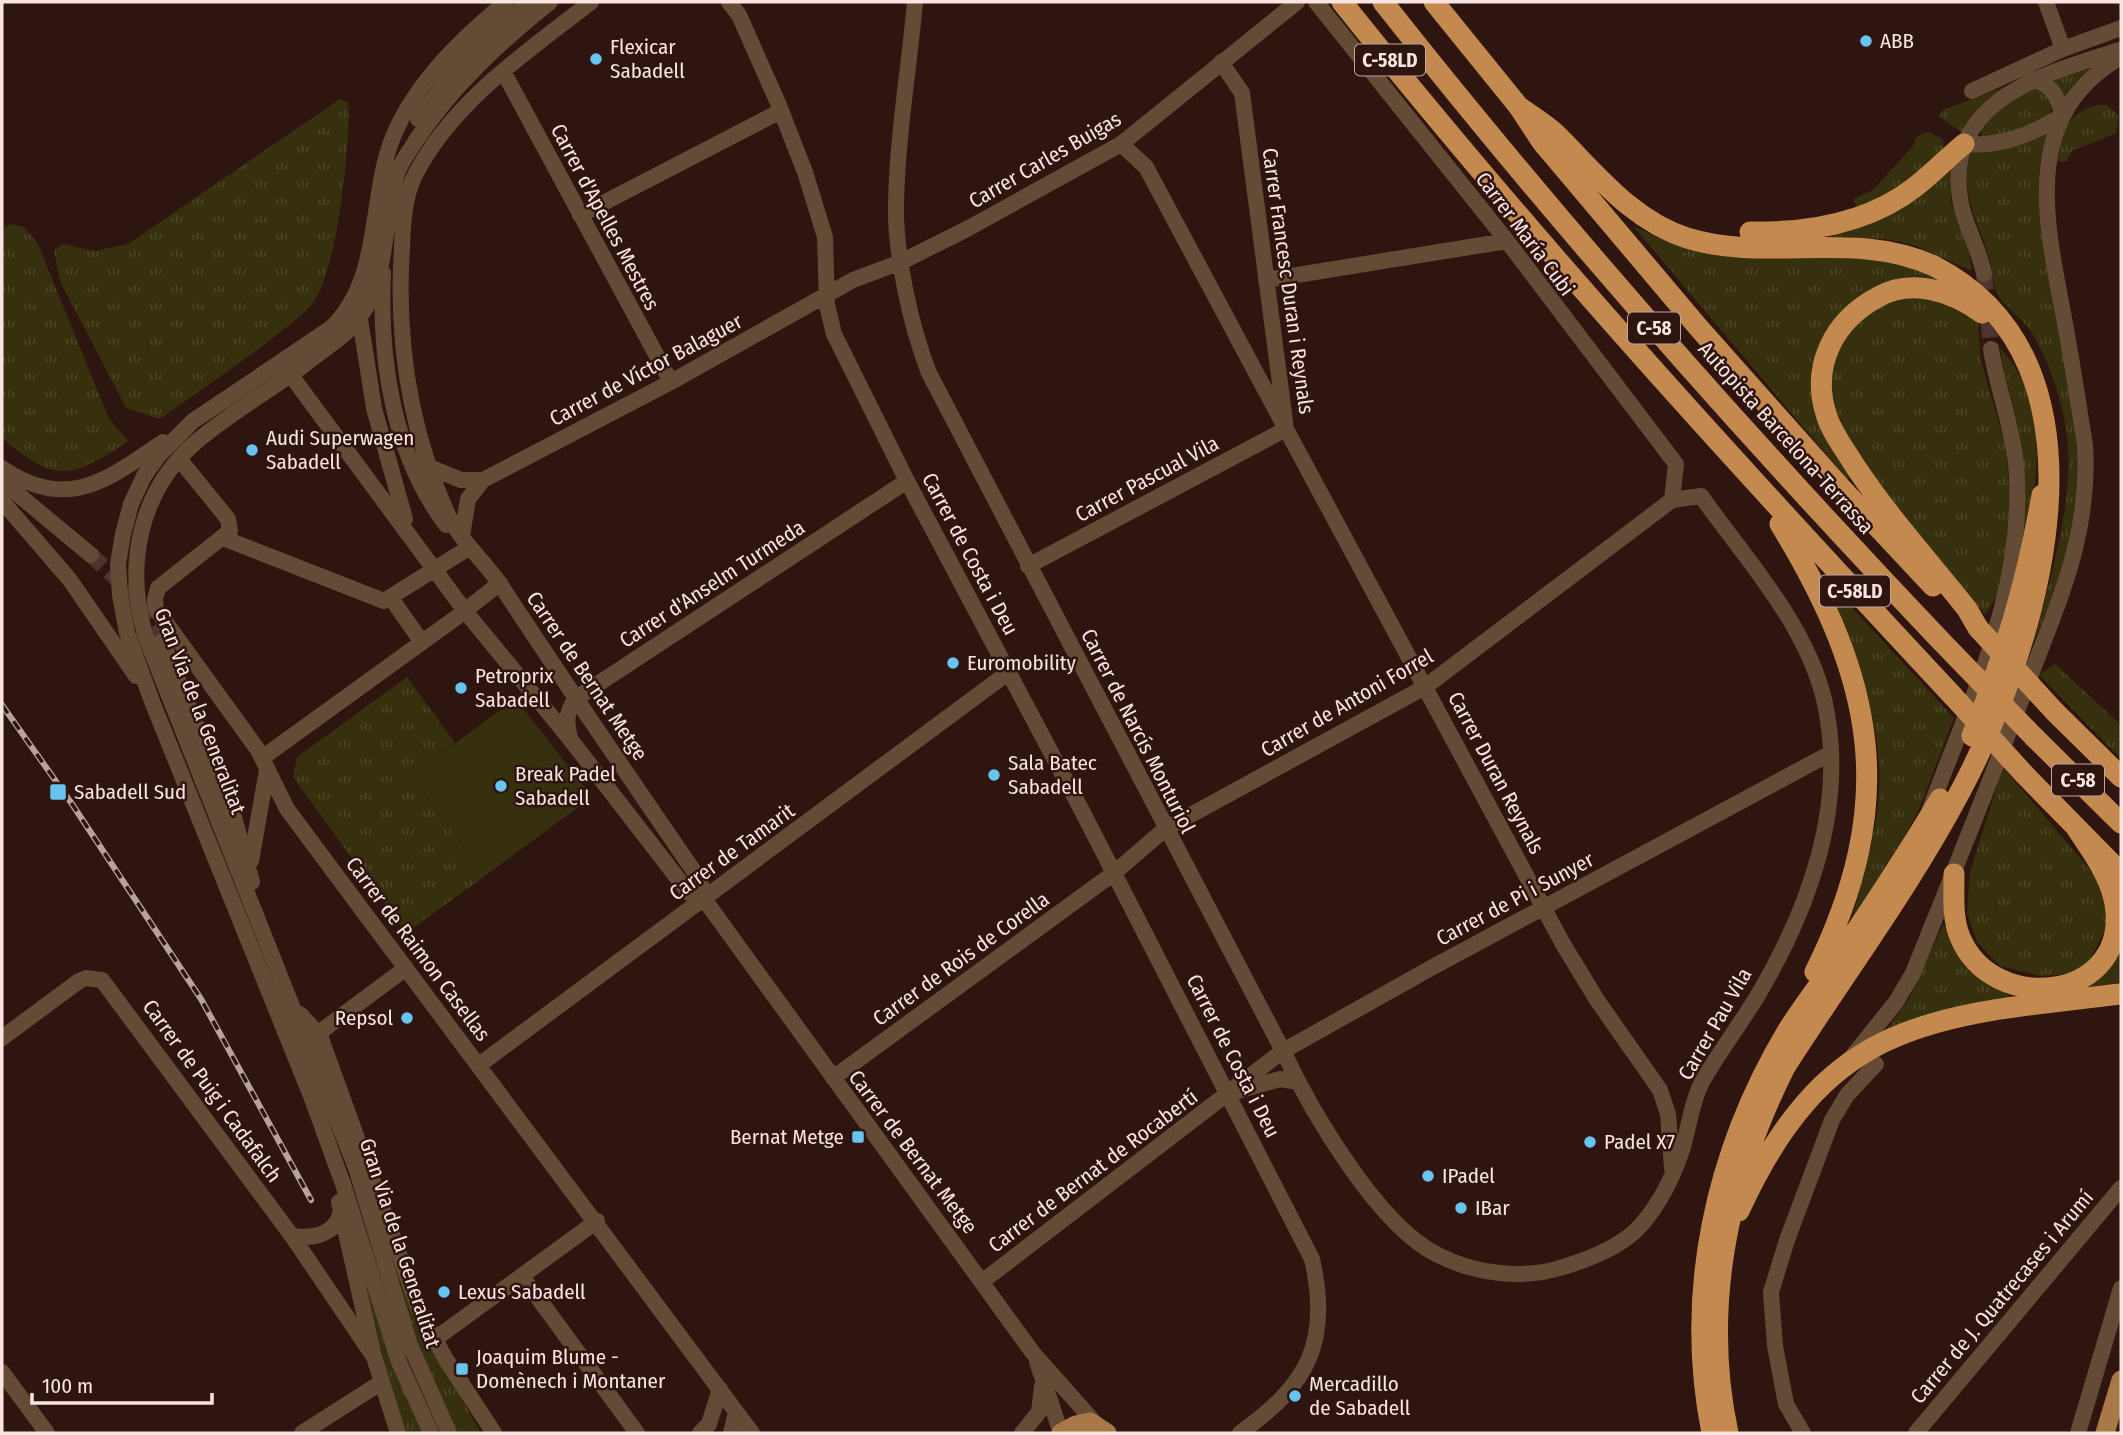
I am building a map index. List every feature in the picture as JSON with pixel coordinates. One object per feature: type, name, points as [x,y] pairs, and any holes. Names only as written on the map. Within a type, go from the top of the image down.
[{"type":"highway","name":"C-58LD","points":[[1342,2],[1594,302],[1757,486],[2024,774],[2121,873]]},
{"type":"highway","points":[[1360,2],[1439,117]]},
{"type":"highway","name":"Autopista Barcelona-Terrassa","points":[[1383,2],[1456,95],[1675,353],[1816,510],[2034,737],[2121,823]]},
{"type":"highway","name":"Autopista Barcelona-Terrassa","points":[[1434,2],[1519,107],[1542,142],[1698,327],[1842,489],[1970,619],[2055,712],[2121,777]]},
{"type":"highway","points":[[1519,107],[1555,134],[1608,189],[1666,229],[1702,242],[1751,247],[1853,246],[1902,255],[1932,265],[1959,280],[2004,318],[2035,363],[2053,422],[2056,485],[2044,569],[2036,609],[2005,696],[1966,781],[1932,842],[1785,1067],[1749,1146],[1737,1180],[1724,1245],[1718,1330],[1728,1433]]},
{"type":"highway","points":[[1625,202],[1655,215],[1709,229],[1754,232],[1821,227],[1860,217],[1898,199],[1964,144]]},
{"type":"highway","points":[[1790,1027],[1923,828],[1968,744],[2013,628],[2042,493],[2044,437],[2026,373],[2005,338],[1983,313],[1956,297],[1932,289],[1895,291],[1866,303],[1835,333],[1821,372],[1822,400],[1835,435],[1872,492],[1970,619]]},
{"type":"highway","points":[[1712,1433],[1701,1332],[1704,1273],[1712,1221],[1738,1130],[1833,935],[1853,880],[1865,814],[1865,745],[1854,681],[1835,625],[1811,575],[1757,486]]},
{"type":"highway","points":[[1954,874],[1954,911],[1960,938],[1976,963],[2008,985],[2033,989],[2064,986],[2080,979],[2100,963],[2111,945],[2116,911],[2108,881],[2075,826]]},
{"type":"highway","points":[[1724,1245],[1776,1138],[1816,1089],[1846,1064],[1892,1038],[1938,1020],[1993,1009],[2121,994]]},
{"type":"main road","points":[[2105,1433],[2121,1380]]},
{"type":"main road","points":[[1065,1432],[1083,1422],[1101,1428]]},
{"type":"street","name":"Gran Via de la Generalitat","points":[[431,1433],[399,1362],[343,1184],[127,633],[118,564],[131,504],[144,475],[159,455],[193,421],[331,328],[353,301],[370,251],[379,191],[394,135],[414,100],[445,59],[506,2]]},
{"type":"street","points":[[398,169],[408,138],[442,84],[482,41],[529,2]]},
{"type":"street","name":"Gran Via de la Generalitat","points":[[449,1433],[414,1356],[356,1168],[178,719],[139,613],[135,583],[141,528],[164,480],[195,443],[338,338],[360,317],[384,248],[398,169],[454,90],[489,53],[550,2]]},
{"type":"street","name":"Carrer de Bernat Metge","points":[[591,2],[503,71],[449,123],[414,176],[404,212],[402,335],[410,396],[429,467],[448,514],[500,583],[575,699],[700,880],[704,899],[1034,1353],[1101,1428]]},
{"type":"street","name":"Carrer de Costa i Deu","points":[[729,2],[739,15],[805,172],[825,237],[828,296],[834,334],[907,481],[1114,873],[1312,1259],[1318,1285],[1315,1347],[1297,1384],[1263,1417],[1240,1433]]},
{"type":"street","name":"Carrer de Narcís Monturiol","points":[[915,2],[896,206],[901,262],[917,342],[929,373],[1028,566],[1298,1082],[1341,1152],[1377,1202]]},
{"type":"street","name":"Carrer Carles Buigas","points":[[828,296],[853,280],[901,262],[1121,144],[1297,2]]},
{"type":"street","name":"Carrer María Cubi","points":[[1316,2],[1507,241],[1675,464],[1672,500]]},
{"type":"street","points":[[2046,2],[2063,49]]},
{"type":"street","points":[[1972,91],[2063,49],[2121,28]]},
{"type":"street","points":[[1984,274],[1976,240],[1960,202],[1964,144],[1977,122],[2030,79],[2121,50]]},
{"type":"street","points":[[1846,1064],[1896,1002],[1913,973],[1954,874],[2074,558],[2085,506],[2085,445],[2046,211],[2049,157],[2062,116],[2090,79],[2121,57]]},
{"type":"street","name":"Carrer Francesc Duran i Reynals","points":[[1221,62],[1241,93],[1286,429],[1425,687]]},
{"type":"street","name":"Carrer d'Apelles Mestres","points":[[503,71],[671,382]]},
{"type":"street","points":[[2030,79],[2047,84],[2057,97],[2062,116]]},
{"type":"street","points":[[580,215],[781,110]]},
{"type":"street","points":[[1964,144],[2004,142],[2031,133],[2062,116]]},
{"type":"street","points":[[1121,144],[1146,167],[1286,429]]},
{"type":"street","points":[[379,191],[381,225],[372,268],[360,302],[360,317],[374,408],[411,534]]},
{"type":"street","points":[[1266,279],[1507,241]]},
{"type":"street","name":"Carrer de Bernat Metge","points":[[384,248],[382,313],[393,405],[412,469],[431,505],[450,531],[466,541]]},
{"type":"street","name":"Carrer de Víctor Balaguer","points":[[483,480],[828,296]]},
{"type":"street","points":[[1923,828],[1995,633],[2011,569],[2017,491],[2016,462],[1991,349]]},
{"type":"street","name":"Carrer de Bernat Metge","points":[[290,374],[466,611],[570,739],[689,893],[704,899]]},
{"type":"street","points":[[2,468],[39,489],[78,490],[112,476],[193,421]]},
{"type":"street","name":"Carrer Pascual Vila","points":[[1028,566],[1286,429]]},
{"type":"street","points":[[180,460],[228,519],[230,531],[223,538],[384,601],[435,567],[466,541],[468,499],[483,480]]},
{"type":"street","points":[[429,467],[461,480],[483,480]]},
{"type":"street","points":[[2,481],[91,555]]},
{"type":"street","name":"Carrer d'Anselm Turmeda","points":[[575,699],[907,481]]},
{"type":"street","name":"Carrer de Antoni Forrel","points":[[1114,873],[1165,829],[1425,687],[1672,500],[1700,496],[1766,583],[1807,654],[1824,702],[1829,754]]},
{"type":"street","points":[[2,501],[70,580],[153,704]]},
{"type":"street","name":"Carrer de Raimon Casellas","points":[[223,538],[158,588],[155,605],[264,764],[288,809],[597,1221],[752,1433]]},
{"type":"street","name":"Carrer de Bernat Metge","points":[[466,611],[500,583]]},
{"type":"street","points":[[391,598],[421,640]]},
{"type":"street","points":[[249,871],[264,764],[421,640],[466,611]]},
{"type":"street","points":[[162,641],[234,817],[267,942]]},
{"type":"street","name":"Carrer de Tamarit","points":[[479,1065],[1009,672]]},
{"type":"street","name":"Carrer Duran Reynals","points":[[1425,687],[1597,1000],[1660,1090],[1671,1128],[1672,1175]]},
{"type":"street","points":[[570,739],[566,723],[568,711],[575,699]]},
{"type":"street","name":"Carrer de Pi i Sunyer","points":[[1229,1094],[1283,1051],[1829,754]]},
{"type":"street","name":"Carrer Pau Vila","points":[[1377,1202],[1408,1234],[1437,1255],[1515,1275],[1547,1273],[1613,1246],[1640,1226],[1672,1175],[1702,1084],[1760,991],[1813,881],[1827,816],[1829,754]]},
{"type":"street","name":"Carrer de Rois de Corella","points":[[833,1078],[1114,873]]},
{"type":"street","points":[[320,1036],[324,1029],[406,968]]},
{"type":"street","name":"Carrer de Puig i Cadafalch","points":[[2,1038],[79,981],[94,978],[107,984],[292,1236],[374,1357]]},
{"type":"street","points":[[294,1007],[320,1036],[383,1201],[406,1278],[435,1339],[494,1433]]},
{"type":"street","name":"Carrer de Puig i Cadafalch","points":[[290,1046],[341,1208],[374,1357],[398,1433]]},
{"type":"street","points":[[1804,1433],[1786,1404],[1775,1346],[1772,1292],[1787,1240],[1832,1120],[1847,1095],[1876,1064]]},
{"type":"street","points":[[1229,1094],[1280,1079],[1298,1082]]},
{"type":"street","name":"Carrer de Bernat de Rocabertí","points":[[983,1281],[1229,1094]]},
{"type":"street","name":"Carrer de J. Quatrecases i Arumí","points":[[1916,1433],[2121,1188]]},
{"type":"street","points":[[292,1236],[312,1237],[328,1231],[339,1219],[341,1208]]},
{"type":"street","points":[[435,1339],[597,1221]]},
{"type":"street","points":[[522,1276],[637,1433]]},
{"type":"street","points":[[2078,1433],[2121,1288]]},
{"type":"street","points":[[1034,1353],[1065,1432]]},
{"type":"street","points":[[1022,1433],[1032,1424],[1042,1401],[1040,1369]]},
{"type":"street","points":[[2,1372],[47,1433]]},
{"type":"street","points":[[302,1433],[382,1382]]},
{"type":"street","points":[[700,1433],[709,1424],[720,1389]]},
{"type":"street","points":[[731,1433],[736,1412]]},
{"type":"green space","points":[[2104,58],[2066,98],[2051,79]]},
{"type":"green space","points":[[2004,87],[2007,89],[1961,132],[1939,116],[1943,110]]},
{"type":"green space","points":[[2034,89],[2041,90],[2052,100],[2051,111],[2046,119],[2027,130],[1981,138],[1986,121],[1993,114]]},
{"type":"green space","points":[[340,99],[348,103],[349,112],[344,182],[329,263],[314,301],[302,315],[264,345],[160,419],[126,408],[60,281],[54,250],[63,244],[94,251],[128,244]]},
{"type":"green space","points":[[2098,105],[2107,105],[2119,116],[2116,133],[2072,151],[2066,162],[2058,161],[2064,132],[2073,118]]},
{"type":"green space","points":[[1928,132],[1943,139],[1944,151],[1889,197],[1858,209],[1853,199],[1873,190],[1913,146],[1916,137]]},
{"type":"green space","points":[[2044,133],[2047,135],[2039,176],[2040,217],[2080,455],[2080,491],[2065,569],[2032,646],[2061,532],[2066,502],[2068,444],[2059,396],[2042,353],[2032,333],[1995,289],[1990,261],[1971,206],[1967,168],[1969,150],[1999,151]]},
{"type":"green space","points":[[1955,157],[1951,203],[1967,239],[1972,271],[1913,245],[1886,239],[1825,236]]},
{"type":"green space","points":[[10,224],[24,227],[38,244],[109,419],[128,441],[109,454],[77,469],[50,469],[20,453],[2,438],[2,230]]},
{"type":"green space","points":[[1633,226],[1664,240],[1853,254],[1925,271],[1961,290],[1852,303],[1818,419],[1831,449],[1852,478],[1847,479]]},
{"type":"green space","points":[[1917,297],[1949,303],[1978,321],[1981,361],[2006,447],[2010,502],[2007,558],[2001,589],[1985,615],[1921,542],[1876,485],[1841,429],[1829,394],[1832,366],[1848,333],[1863,318],[1879,308]]},
{"type":"green space","points":[[2000,348],[2019,373],[2030,400],[2036,429],[2034,491],[2018,581],[2006,385]]},
{"type":"green space","points":[[1819,572],[1954,718],[1918,812],[1887,869],[1852,919],[1877,814],[1878,752],[1866,689],[1856,658]]},
{"type":"green space","points":[[2055,664],[2121,725],[2121,759],[2039,675]]},
{"type":"green space","points":[[407,677],[455,743],[411,775],[485,876],[406,933],[293,777],[297,757]]},
{"type":"green space","name":"Break Padel Sabadell","points":[[516,699],[592,797],[485,876],[411,775]]},
{"type":"green space","points":[[2003,767],[2096,877],[2109,905],[2106,928],[2090,960],[2071,974],[2040,976],[2000,966],[1977,942],[1967,913],[1970,872]]},
{"type":"green space","points":[[1943,925],[1949,929],[1966,966],[2015,999],[1962,1005],[1885,1031],[1909,999]]},
{"type":"green space","points":[[2121,938],[2121,985],[2074,992]]},
{"type":"green space","points":[[352,1226],[392,1362],[423,1433],[405,1433],[389,1387]]},
{"type":"green space","points":[[388,1246],[428,1338],[481,1433],[456,1433],[414,1339]]},
{"type":"tunnel","points":[[1984,274],[1991,349]]},
{"type":"tunnel","points":[[91,555],[142,602],[162,641]]},
{"type":"railway","points":[[2,705],[72,804],[201,999],[311,1200]]},
{"type":"place","name":"ABB","points":[[1866,41]]},
{"type":"place","name":"Flexicar Sabadell","points":[[596,59]]},
{"type":"place","name":"Audi Superwagen Sabadell","points":[[252,450]]},
{"type":"place","name":"Euromobility","points":[[953,663]]},
{"type":"place","name":"Petroprix Sabadell","points":[[461,688]]},
{"type":"place","name":"Sala Batec Sabadell","points":[[994,775]]},
{"type":"place","name":"Break Padel Sabadell","points":[[501,786]]},
{"type":"place","name":"Sabadell Sud","points":[[58,792]]},
{"type":"place","name":"Repsol","points":[[407,1018]]},
{"type":"place","name":"Bernat Metge","points":[[858,1137]]},
{"type":"place","name":"Padel X7","points":[[1590,1142]]},
{"type":"place","name":"IPadel","points":[[1428,1176]]},
{"type":"place","name":"IBar","points":[[1461,1208]]},
{"type":"place","name":"Lexus Sabadell","points":[[444,1292]]},
{"type":"place","name":"Joaquim Blume - Domènech i Montaner","points":[[462,1369]]},
{"type":"place","name":"Mercadillo de Sabadell","points":[[1295,1396]]}]
